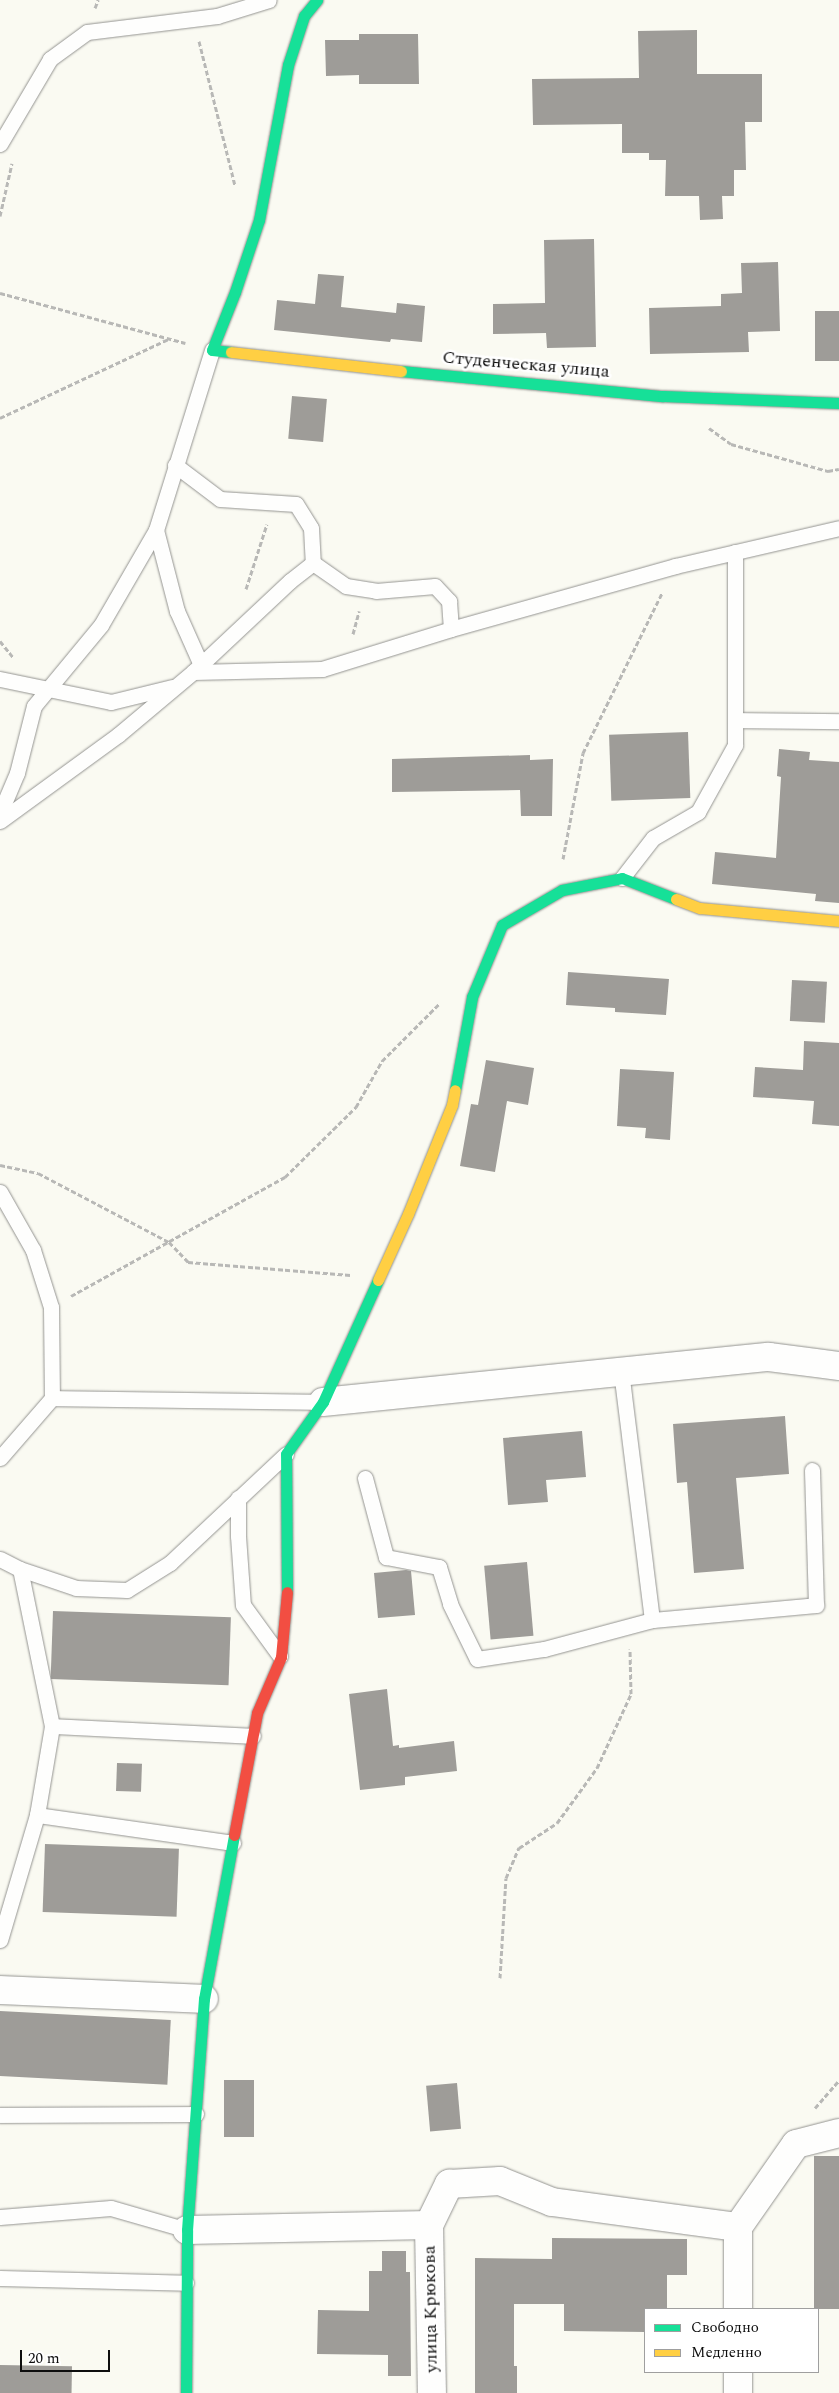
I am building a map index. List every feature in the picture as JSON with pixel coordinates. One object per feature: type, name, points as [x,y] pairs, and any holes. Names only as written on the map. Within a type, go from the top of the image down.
[{"type":"street","points":[[212,350],[235,292],[259,220],[288,66],[304,16],[317,0]]},
{"type":"street","name":"Студенческая улица","points":[[212,350],[420,373],[663,396],[839,403]]},
{"type":"street","points":[[186,2393],[187,2230],[204,1999],[257,1713],[281,1657],[288,1582],[286,1454],[323,1402],[408,1214],[452,1104],[472,997],[502,925],[558,892],[622,878],[700,908],[839,921]]},
{"type":"street","points":[[323,1402],[769,1357],[838,1363]]},
{"type":"street","points":[[0,1990],[204,1999]]},
{"type":"street","points":[[738,2308],[738,2228],[796,2144],[839,2133]]},
{"type":"street","points":[[187,2230],[429,2225],[449,2184],[500,2182],[552,2202],[738,2228]]},
{"type":"street","name":"улица Крюкова","points":[[429,2225],[432,2393]]},
{"type":"street","points":[[738,2373],[738,2393]]},
{"type":"lane","points":[[0,144],[50,59],[87,32],[217,16],[268,0]]},
{"type":"lane","points":[[0,813],[17,773],[34,706],[101,625],[156,530],[212,350]]},
{"type":"lane","points":[[175,466],[220,499],[296,504],[311,528],[313,562]]},
{"type":"lane","points":[[197,669],[322,670],[451,630],[675,566],[839,528]]},
{"type":"lane","points":[[156,530],[177,611],[197,669]]},
{"type":"lane","points":[[622,878],[653,838],[698,812],[735,745],[735,552]]},
{"type":"lane","points":[[313,562],[346,586],[376,591],[435,586],[449,601],[451,630]]},
{"type":"lane","points":[[0,821],[118,735],[197,669],[290,581],[313,562]]},
{"type":"lane","points":[[0,679],[111,702],[178,685]]},
{"type":"lane","points":[[735,720],[839,721]]},
{"type":"lane","points":[[0,1192],[33,1250],[51,1307],[52,1398],[0,1458]]},
{"type":"lane","points":[[621,1371],[652,1620]]},
{"type":"lane","points":[[52,1398],[323,1402]]},
{"type":"lane","points":[[0,1559],[20,1569],[76,1588],[127,1590],[170,1563],[286,1454]]},
{"type":"lane","points":[[365,1478],[386,1557],[439,1567],[450,1604],[478,1659],[544,1649],[652,1620],[816,1605],[812,1470]]},
{"type":"lane","points":[[238,1498],[238,1536],[243,1605],[281,1657]]},
{"type":"lane","points":[[0,1940],[37,1815],[52,1726],[20,1569]]},
{"type":"lane","points":[[52,1726],[253,1736]]},
{"type":"lane","points":[[37,1815],[233,1843]]},
{"type":"lane","points":[[0,2115],[196,2114]]},
{"type":"lane","points":[[0,2217],[111,2208],[187,2230]]},
{"type":"lane","points":[[0,2278],[186,2284]]},
{"type":"path","points":[[194,19],[236,189]]},
{"type":"path","points":[[0,293],[212,350]]},
{"type":"path","points":[[0,418],[170,339]]},
{"type":"path","points":[[708,428],[730,444],[828,471],[839,469]]},
{"type":"path","points":[[245,592],[274,502]]},
{"type":"path","points":[[558,892],[583,753],[675,566]]},
{"type":"path","points":[[347,662],[364,589]]},
{"type":"path","points":[[51,1307],[285,1177],[356,1107],[382,1061],[443,1000],[472,997]]},
{"type":"path","points":[[0,1165],[38,1173],[169,1242],[188,1262],[380,1277]]},
{"type":"path","points":[[500,1978],[506,1878],[519,1848],[557,1824],[597,1768],[631,1694],[630,1626]]},
{"type":"building","points":[[697,30],[697,74],[762,74],[762,122],[745,122],[746,170],[734,170],[734,196],[722,196],[723,219],[700,220],[699,196],[665,196],[666,160],[649,160],[649,153],[622,153],[622,124],[533,125],[532,79],[639,78],[638,31]]},
{"type":"building","points":[[359,34],[418,34],[419,84],[359,84],[359,75],[326,76],[325,40],[359,40]]},
{"type":"building","points":[[594,239],[596,347],[547,348],[546,333],[493,334],[493,304],[545,303],[544,240]]},
{"type":"building","points":[[778,262],[780,331],[748,332],[749,352],[650,354],[649,308],[721,306],[721,294],[742,293],[741,263]]},
{"type":"building","points":[[318,274],[344,276],[341,307],[396,313],[397,303],[425,306],[422,342],[391,339],[390,342],[274,330],[277,300],[315,304]]},
{"type":"building","points":[[815,311],[839,311],[839,361],[815,361]]},
{"type":"building","points":[[292,396],[327,399],[323,442],[288,439]]},
{"type":"building","points":[[688,732],[690,798],[611,801],[609,735]]},
{"type":"building","points":[[779,749],[810,752],[809,760],[839,762],[839,903],[815,901],[816,894],[712,884],[715,852],[776,858],[781,777],[777,776]]},
{"type":"building","points":[[530,755],[530,760],[553,759],[552,816],[521,816],[520,790],[392,792],[392,759]]},
{"type":"building","points":[[568,972],[669,979],[666,1015],[615,1012],[615,1008],[566,1005]]},
{"type":"building","points":[[792,980],[827,982],[825,1023],[790,1021]]},
{"type":"building","points":[[804,1041],[839,1043],[839,1126],[812,1124],[814,1101],[753,1097],[755,1067],[803,1070]]},
{"type":"building","points":[[486,1060],[534,1068],[528,1105],[507,1101],[495,1172],[460,1166],[471,1104],[478,1105]]},
{"type":"building","points":[[620,1069],[674,1072],[670,1140],[645,1138],[646,1128],[617,1126]]},
{"type":"building","points":[[785,1416],[789,1474],[736,1478],[744,1569],[694,1573],[687,1482],[677,1483],[673,1424]]},
{"type":"building","points":[[582,1431],[586,1477],[546,1480],[548,1502],[508,1505],[503,1438]]},
{"type":"building","points":[[527,1562],[533,1636],[491,1639],[484,1566]]},
{"type":"building","points":[[411,1571],[415,1615],[378,1618],[374,1573]]},
{"type":"building","points":[[53,1611],[231,1617],[229,1685],[51,1679]]},
{"type":"building","points":[[387,1689],[393,1746],[399,1745],[399,1748],[454,1741],[457,1771],[405,1777],[405,1785],[360,1790],[349,1694]]},
{"type":"building","points":[[117,1763],[142,1764],[141,1792],[116,1791]]},
{"type":"building","points":[[45,1844],[179,1849],[177,1917],[43,1912]]},
{"type":"building","points":[[0,2011],[171,2020],[167,2085],[0,2076]]},
{"type":"building","points":[[224,2080],[254,2080],[254,2137],[224,2137]]},
{"type":"building","points":[[457,2083],[461,2129],[430,2132],[426,2086]]},
{"type":"building","points":[[814,2156],[839,2156],[839,2309],[814,2308]]},
{"type":"building","points":[[552,2238],[687,2239],[687,2275],[667,2275],[667,2308],[644,2308],[644,2332],[564,2331],[564,2304],[514,2304],[514,2366],[517,2366],[517,2393],[475,2393],[475,2258],[552,2259]]},
{"type":"building","points":[[382,2251],[406,2251],[406,2272],[410,2272],[411,2376],[388,2376],[388,2355],[317,2354],[318,2310],[369,2311],[369,2271],[382,2271]]},
{"type":"building","points":[[0,2365],[72,2366],[72,2393],[0,2393]]},
{"type":"traffic: fast","points":[[231,352],[212,350],[235,292],[259,220],[288,65],[304,16],[317,0]]},
{"type":"traffic: fast","points":[[401,371],[663,396],[839,403]]},
{"type":"traffic: fast","points":[[455,1090],[472,997],[502,925],[562,890],[622,878],[676,899]]},
{"type":"traffic: fast","points":[[287,1592],[286,1454],[323,1402],[378,1280]]},
{"type":"traffic: fast","points":[[186,2393],[187,2230],[204,1999],[234,1835]]},
{"type":"traffic: slow","points":[[231,352],[401,371]]},
{"type":"traffic: slow","points":[[676,899],[700,908],[839,921]]},
{"type":"traffic: slow","points":[[378,1280],[408,1214],[452,1105],[455,1090]]},
{"type":"traffic: jam","points":[[234,1835],[257,1713],[281,1657],[287,1592]]}]
